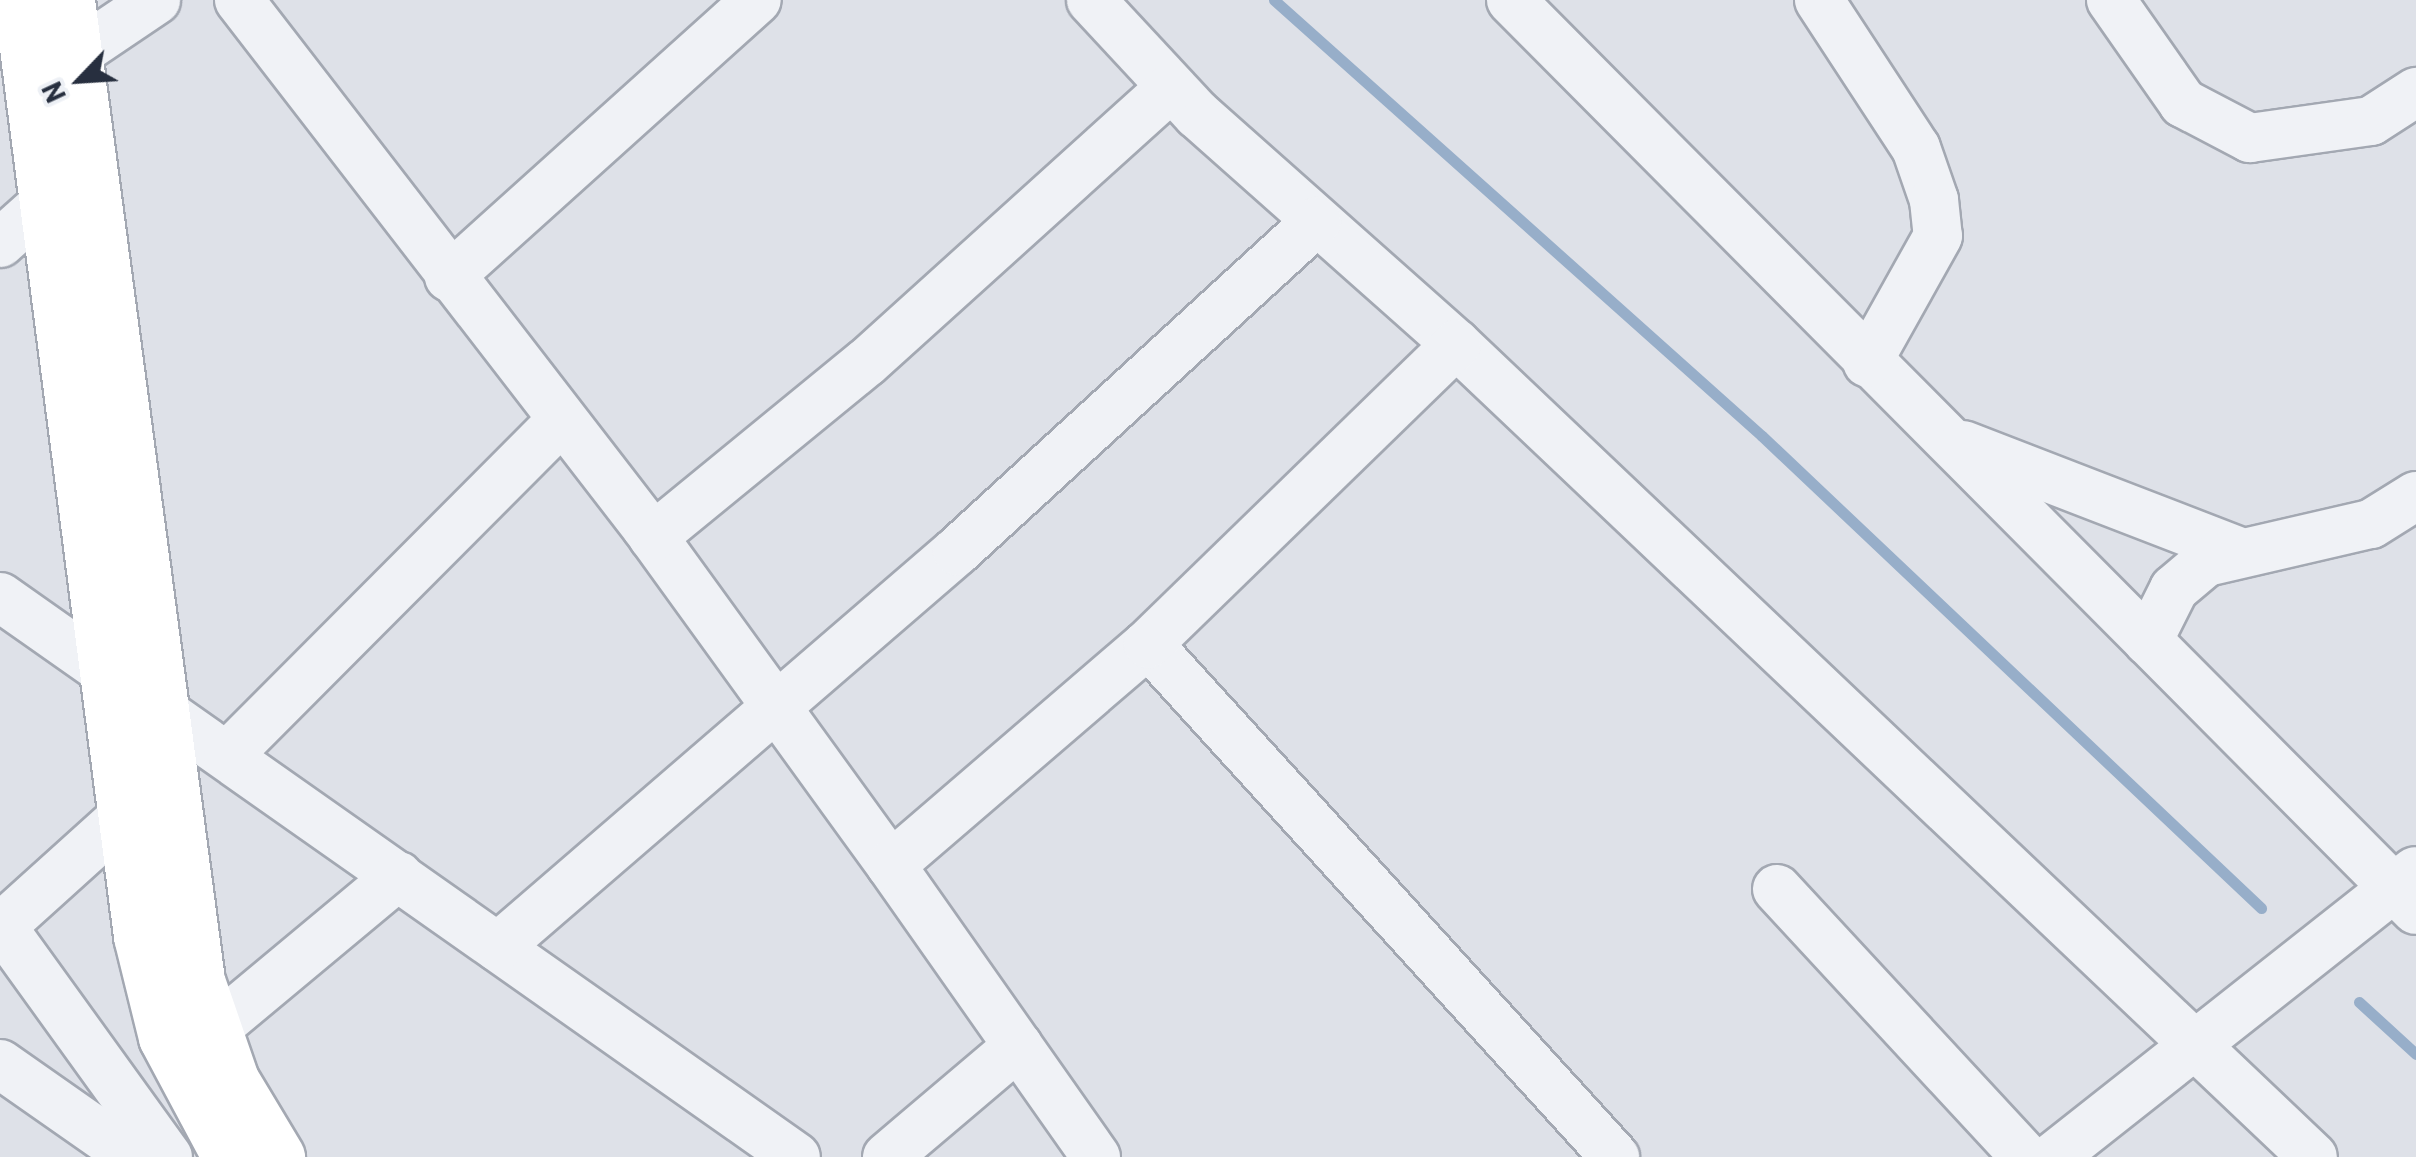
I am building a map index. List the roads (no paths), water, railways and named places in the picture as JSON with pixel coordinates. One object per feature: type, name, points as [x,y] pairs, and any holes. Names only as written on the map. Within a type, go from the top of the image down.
[{"type":"main road","points":[[21,0],[52,70],[212,1032],[278,1157]]},
{"type":"main road","points":[[67,0],[52,70],[46,202],[125,814],[161,1020],[230,1157]]},
{"type":"street","points":[[52,70],[156,0]]},
{"type":"street","points":[[240,0],[449,277],[653,537],[1096,1157]]},
{"type":"street","points":[[449,277],[756,0]]},
{"type":"street","points":[[1091,0],[1171,87],[1456,344],[2192,1038],[2313,1157]]},
{"type":"street","points":[[1511,0],[1867,363],[2148,642],[2406,889],[2192,1038],[2053,1157]]},
{"type":"street","points":[[1818,0],[1916,148],[1934,200],[1938,236],[1867,363]]},
{"type":"street","points":[[2111,0],[2183,104],[2250,138],[2370,121],[2416,92]]},
{"type":"street","points":[[653,537],[867,362],[1171,87]]},
{"type":"street","points":[[0,243],[46,202]]},
{"type":"street","points":[[498,947],[957,551],[1316,221]]},
{"type":"street","points":[[890,866],[1148,644],[1456,344]]},
{"type":"street","points":[[228,755],[562,420]]},
{"type":"street","points":[[1938,433],[2138,520],[2235,550],[2324,538],[2416,496]]},
{"type":"street","points":[[2148,642],[2174,589],[2235,550]]},
{"type":"street","points":[[0,598],[106,672],[154,698],[228,755],[796,1157]]},
{"type":"street","points":[[1148,644],[1615,1157]]},
{"type":"street","points":[[125,814],[1,926],[168,1157]]},
{"type":"street","points":[[212,1032],[398,876]]},
{"type":"street","points":[[1777,889],[2024,1157]]},
{"type":"street","points":[[887,1157],[1018,1046]]},
{"type":"street","points":[[0,1064],[133,1157]]},
{"type":"waterway","points":[[1274,0],[1762,436],[2261,908]]},
{"type":"waterway","points":[[2359,1002],[2416,1054]]}]
